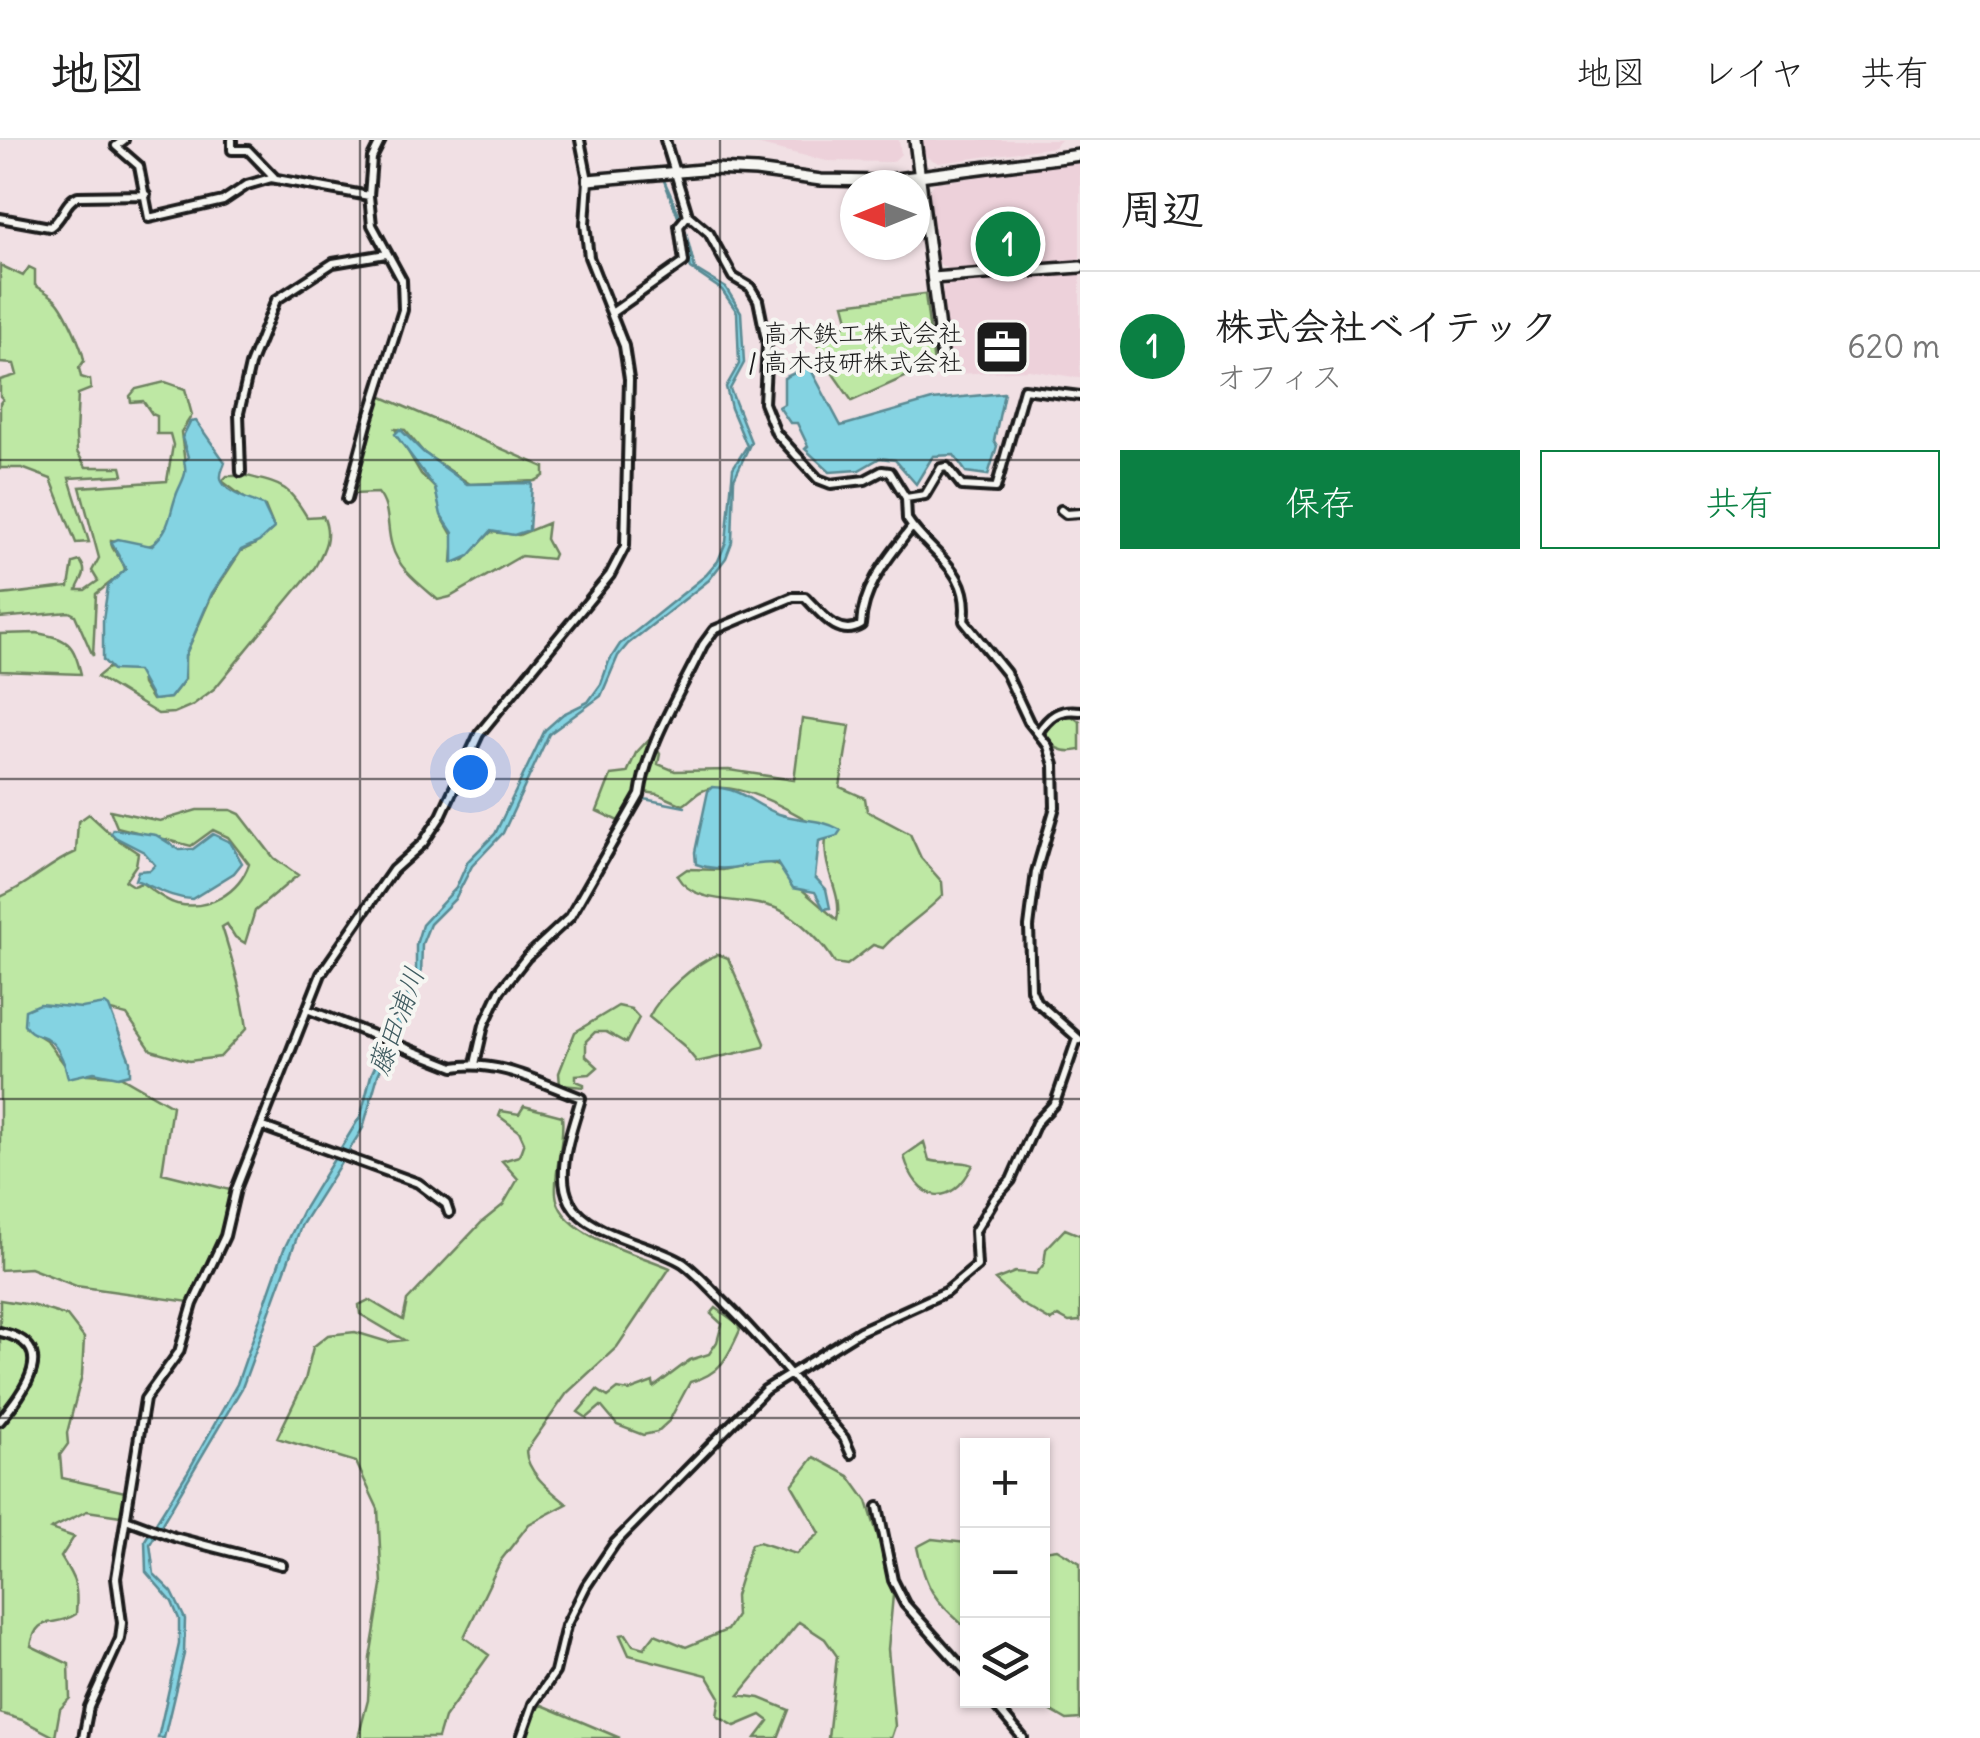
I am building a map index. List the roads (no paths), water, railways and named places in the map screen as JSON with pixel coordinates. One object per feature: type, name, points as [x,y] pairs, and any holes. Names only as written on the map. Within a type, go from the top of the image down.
[{"type":"street","points":[[124,140],[116,146],[139,166],[149,218],[196,210],[223,201],[248,185],[277,180],[368,196]]},
{"type":"street","points":[[232,140],[232,150],[248,150],[277,180]]},
{"type":"street","points":[[248,150],[255,140]]},
{"type":"street","points":[[348,499],[403,310],[402,280],[372,225],[368,196],[372,158],[381,140]]},
{"type":"street","points":[[83,1738],[90,1707],[120,1639],[122,1623],[116,1578],[145,1399],[179,1352],[193,1304],[229,1225],[236,1189],[321,974],[393,870],[423,844],[442,816],[479,734],[618,562],[625,546],[630,379],[624,346],[589,257],[585,224],[588,180],[580,140]]},
{"type":"street","points":[[612,312],[684,262],[684,220],[665,140]]},
{"type":"street","points":[[915,140],[919,170]]},
{"type":"street","points":[[930,176],[1078,155],[1073,140]]},
{"type":"street","points":[[588,180],[673,170],[756,170],[840,181]]},
{"type":"street","points":[[0,218],[50,226],[71,199],[78,196],[146,195]]},
{"type":"street","points":[[521,1738],[532,1704],[555,1672],[566,1626],[586,1586],[615,1543],[765,1390],[860,1330],[946,1292],[977,1266],[975,1231],[1011,1180],[1036,1123],[1062,1089],[1078,1040],[1036,1001],[1031,989],[1029,927],[1036,872],[1056,794],[1048,746],[1029,722],[1006,673],[964,620],[966,608],[950,564],[912,528],[907,519],[906,498],[890,472],[882,470],[865,480],[831,484],[818,479],[776,433],[764,402],[767,344],[758,300],[750,287],[733,277],[710,233],[684,220]]},
{"type":"street","points":[[930,249],[944,369]]},
{"type":"street","points":[[241,472],[239,414],[250,365],[276,300],[333,263],[386,254]]},
{"type":"street","points":[[934,278],[1080,267]]},
{"type":"street","points":[[906,498],[925,495],[941,468],[948,468],[962,486],[996,488],[1024,389],[1080,396]]},
{"type":"street","points":[[1061,510],[1080,514]]},
{"type":"street","points":[[475,1064],[484,1025],[500,991],[526,958],[570,917],[640,795],[655,745],[714,630],[793,596],[804,597],[844,631],[852,630],[861,625],[862,604],[882,566],[912,528]]},
{"type":"street","points":[[1038,733],[1060,711],[1080,711]]},
{"type":"street","points":[[307,1008],[454,1068],[475,1064],[496,1068],[581,1098],[565,1162],[564,1187],[570,1203],[594,1226],[658,1250],[686,1266],[764,1341],[844,1438],[851,1454]]},
{"type":"street","points":[[261,1126],[418,1183],[446,1204],[449,1213]]},
{"type":"street","points":[[0,1332],[23,1340],[33,1354],[32,1376],[0,1421]]},
{"type":"street","points":[[878,1507],[893,1580],[904,1604],[960,1665]]},
{"type":"street","points":[[126,1519],[174,1537],[282,1565]]},
{"type":"street","points":[[998,1708],[1023,1738]]},
{"type":"water","name":"藤田浦川","points":[[663,178],[684,225],[695,269],[726,288],[741,312],[744,363],[730,389],[751,442],[734,479],[732,542],[726,558],[709,580],[628,644],[618,656],[601,696],[549,734],[503,833],[472,866],[455,899],[430,924],[422,944],[421,977],[378,1075],[363,1128],[301,1226],[242,1388],[150,1544],[154,1574],[172,1592],[185,1619],[184,1654],[164,1738],[158,1738],[179,1644],[179,1619],[172,1602],[146,1572],[145,1540],[237,1384],[284,1249],[361,1115],[371,1075],[416,976],[416,945],[422,925],[456,888],[468,861],[495,834],[545,730],[563,714],[588,702],[620,644],[706,575],[718,561],[726,542],[733,468],[747,446],[726,387],[739,364],[737,312],[722,290],[691,269],[682,227]]},
{"type":"water","points":[[809,366],[841,426],[932,400],[1004,393],[994,441],[997,446],[988,475],[966,472],[954,455],[933,456],[916,484],[895,460],[880,458],[859,470],[830,472],[805,449],[808,446],[797,423],[790,423],[779,407],[784,404],[784,378]]},
{"type":"water","points":[[196,421],[225,462],[223,483],[263,505],[274,528],[259,542],[241,550],[212,593],[185,656],[184,680],[170,698],[153,700],[137,671],[113,670],[103,660],[108,586],[126,569],[111,542],[118,539],[151,546],[163,533],[185,474],[184,461],[188,457],[182,438],[190,422]]},
{"type":"water","points":[[400,429],[423,452],[467,484],[532,483],[529,530],[514,535],[491,531],[469,556],[453,563],[453,533],[441,515],[435,488],[395,434]]},
{"type":"water","points":[[712,787],[740,794],[779,814],[841,830],[837,836],[819,841],[815,877],[826,889],[830,908],[824,909],[815,892],[793,888],[777,863],[728,868],[696,864],[695,852]]},
{"type":"water","points":[[113,829],[156,835],[180,850],[193,849],[213,834],[230,842],[242,863],[234,873],[192,899],[177,897],[135,880],[138,871],[150,870],[155,865],[144,852],[115,837]]},
{"type":"water","points":[[39,1004],[109,1007],[130,1061],[130,1074],[118,1077],[94,1072],[68,1078],[54,1046],[24,1024],[25,1010]]},
{"type":"waterway","points":[[644,799],[685,807]]},
{"type":"place","name":"株式会社ベイテック","points":[[1008,244]]},
{"type":"place","name":"高木鉄工株式会社 / 高木技研株式会社","points":[[1002,347]]}]
